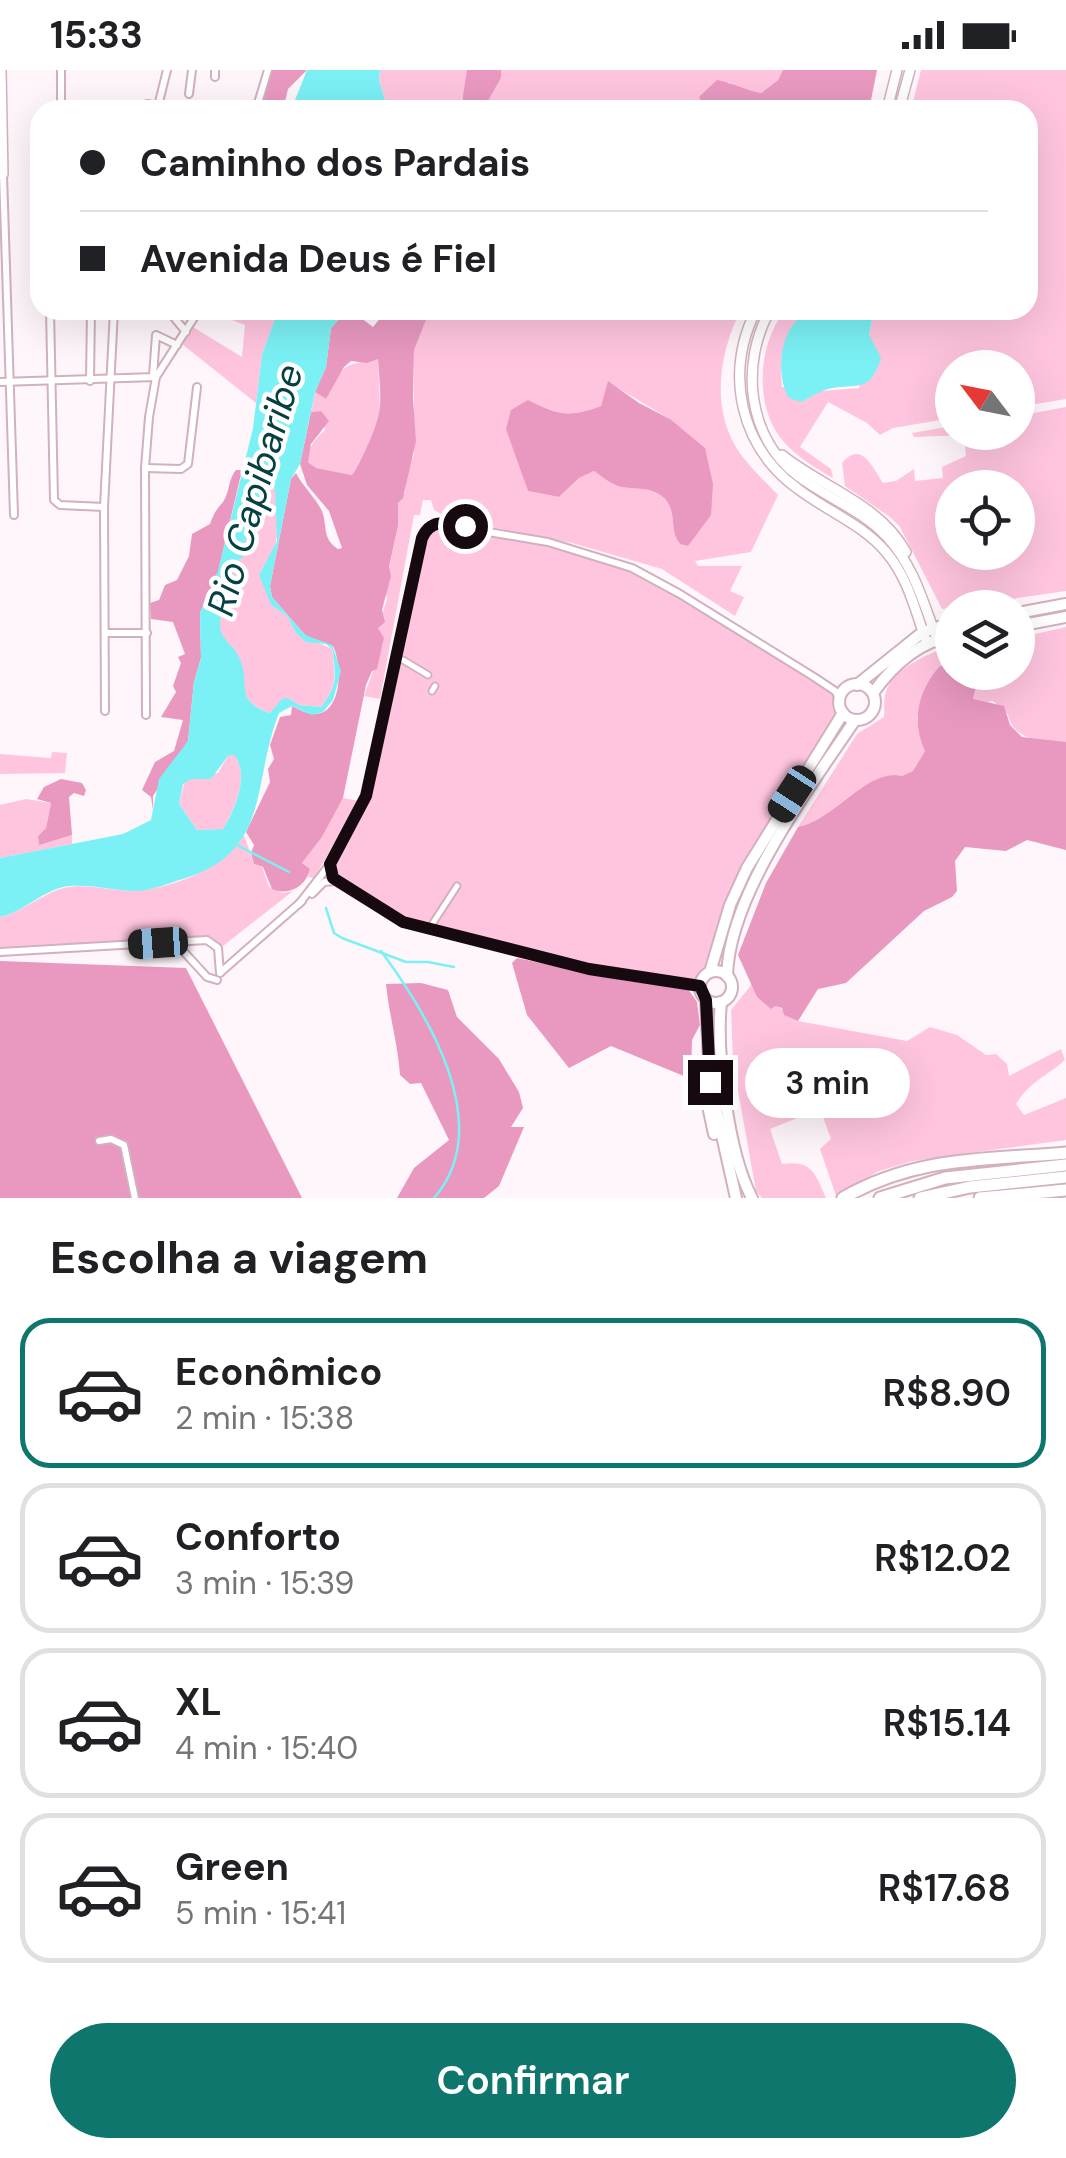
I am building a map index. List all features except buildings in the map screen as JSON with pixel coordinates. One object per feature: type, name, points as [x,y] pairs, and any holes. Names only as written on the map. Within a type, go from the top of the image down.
[{"type":"highway","points":[[843,1198],[879,1179],[922,1165],[1066,1153]]},
{"type":"highway","points":[[920,1198],[970,1180],[1066,1165]]},
{"type":"highway","points":[[880,1198],[921,1184],[1066,1178]]},
{"type":"highway","points":[[980,1198],[1066,1190]]},
{"type":"main road","points":[[1035,609],[1066,604]]},
{"type":"main road","points":[[1035,623],[1066,618]]},
{"type":"main road","points":[[710,972],[730,906],[747,868],[843,713],[840,694],[935,632]]},
{"type":"main road","points":[[872,693],[898,664],[930,635],[935,635]]},
{"type":"main road","points":[[843,713],[855,720],[872,712],[872,693],[857,684]]},
{"type":"main road","points":[[752,1198],[722,1080],[721,1002],[731,991],[727,976],[734,932],[759,872],[855,720]]},
{"type":"main road","points":[[727,976],[710,972],[700,986],[706,1000],[710,1082],[736,1198]]},
{"type":"main road","points":[[706,1000],[721,1002]]},
{"type":"street","points":[[1,70],[1,174],[6,196],[14,515]]},
{"type":"street","points":[[61,70],[62,100]]},
{"type":"street","points":[[160,100],[167,70]]},
{"type":"street","points":[[189,94],[192,70]]},
{"type":"street","points":[[259,100],[268,70]]},
{"type":"street","points":[[890,100],[897,70]]},
{"type":"street","points":[[902,100],[910,70]]},
{"type":"street","points":[[50,320],[55,502],[60,506],[104,507]]},
{"type":"street","points":[[90,320],[90,381]]},
{"type":"street","points":[[105,711],[104,507],[113,320]]},
{"type":"street","points":[[176,320],[186,332]]},
{"type":"street","points":[[0,382],[154,376],[194,320]]},
{"type":"street","points":[[752,320],[744,340],[739,378],[744,415],[753,437],[782,477],[858,527],[885,550],[905,579],[930,635]]},
{"type":"street","points":[[766,320],[757,342],[751,377],[762,430],[772,450],[802,479],[875,525],[891,541],[914,573],[930,635]]},
{"type":"street","points":[[146,715],[145,468],[156,335],[177,345]]},
{"type":"street","points":[[145,468],[182,469],[188,464],[197,387]]},
{"type":"street","points":[[0,502],[14,501]]},
{"type":"street","points":[[298,904],[330,864],[366,796],[420,544],[426,530],[435,524],[548,542],[632,568],[840,694]]},
{"type":"street","points":[[106,633],[147,633]]},
{"type":"street","points":[[403,660],[428,675]]},
{"type":"street","points":[[330,864],[336,881],[403,922],[589,969],[700,986]]},
{"type":"street","points":[[174,942],[208,977],[219,976],[322,884],[336,881]]},
{"type":"street","points":[[433,923],[457,886]]},
{"type":"street","points":[[0,952],[212,941],[218,948],[219,976]]},
{"type":"street","points":[[99,1142],[111,1140],[124,1145],[134,1198]]},
{"type":"shaded area","points":[[272,70],[307,70],[288,89],[285,100],[262,100]]},
{"type":"shaded area","points":[[380,70],[467,70],[466,92],[461,100],[385,100]]},
{"type":"shaded area","points":[[467,70],[501,70],[501,78],[489,100],[462,100]]},
{"type":"shaded area","points":[[501,70],[783,70],[778,80],[761,93],[737,89],[729,82],[708,100],[489,100],[501,78]]},
{"type":"shaded area","points":[[783,70],[877,70],[871,100],[699,97],[717,80],[761,93],[778,80]]},
{"type":"shaded area","points":[[921,70],[1066,70],[1066,399],[1035,404],[1035,350],[935,350],[935,421],[893,428],[880,435],[867,423],[828,402],[800,447],[831,469],[833,478],[788,447],[767,411],[763,375],[776,324],[779,320],[800,320],[783,353],[782,387],[820,391],[859,388],[872,320],[1038,320],[1038,100],[914,100]]},
{"type":"shaded area","points":[[232,320],[274,320],[262,355],[256,403],[182,344],[193,327],[242,357],[245,325]]},
{"type":"shaded area","points":[[338,320],[364,320],[373,327],[379,320],[426,320],[414,350],[416,441],[403,498],[398,503],[391,576],[382,610],[385,622],[378,628],[384,638],[377,669],[366,685],[343,798],[322,837],[302,863],[310,869],[305,881],[290,890],[278,891],[272,889],[263,867],[254,864],[254,845],[246,832],[270,782],[268,769],[274,759],[270,745],[280,717],[291,715],[292,706],[314,714],[330,706],[339,675],[333,646],[306,636],[272,597],[270,586],[291,479],[296,473],[321,509],[330,541],[342,548],[329,511],[307,485],[300,464],[311,412],[321,411],[329,421],[311,444],[308,462],[316,468],[352,475],[369,442],[380,407],[378,359],[367,363],[351,361],[326,399],[315,392],[326,367],[331,328]]},
{"type":"shaded area","points":[[426,320],[737,320],[722,370],[724,418],[738,450],[778,495],[751,552],[695,561],[698,566],[742,566],[730,591],[744,597],[735,616],[662,569],[572,543],[450,519],[434,510],[431,500],[423,500],[420,515],[414,515],[380,699],[364,696],[383,644],[378,628],[387,599],[385,588],[398,526],[398,503],[405,492],[414,455],[414,349]],"holes":[[[608,382],[670,419],[680,544],[666,500],[651,491],[618,486],[594,471],[579,478],[559,497],[528,491],[520,463],[528,400],[556,412],[580,412],[601,406]]]},
{"type":"shaded area","points":[[378,359],[380,412],[366,451],[352,475],[316,468],[308,462],[309,452],[325,430],[321,411],[311,412],[315,392],[326,399],[344,368]]},
{"type":"shaded area","points":[[608,381],[670,419],[705,448],[713,484],[711,515],[688,546],[677,539],[669,505],[661,496],[617,486],[594,471],[579,478],[559,497],[528,491],[506,429],[511,410],[528,400],[564,413],[590,410],[601,406]]},
{"type":"shaded area","points":[[1066,407],[1066,591],[1035,596],[1035,590],[935,590],[935,595],[900,527],[845,486],[842,463],[855,454],[870,463],[883,483],[896,481],[914,469],[915,481],[935,479],[935,570],[1035,570],[1035,470],[942,470],[966,456],[965,450],[1035,450],[1035,413]]},
{"type":"shaded area","points":[[935,429],[935,436],[914,437],[912,433]]},
{"type":"shaded area","points":[[236,470],[242,470],[218,572],[200,613],[201,658],[194,682],[188,741],[153,796],[153,810],[151,797],[142,790],[155,762],[174,751],[183,720],[161,717],[176,692],[173,686],[181,663],[178,657],[185,654],[173,622],[151,619],[150,603],[159,600],[165,585],[177,580],[189,556],[192,534],[210,524]]},
{"type":"shaded area","points":[[271,486],[275,489],[278,528],[275,547],[265,563],[271,605],[287,616],[296,633],[332,649],[334,673],[333,686],[321,707],[299,705],[288,698],[270,713],[250,702],[246,695],[241,664],[222,636],[220,620],[232,565],[245,551],[255,506]]},
{"type":"shaded area","points":[[435,523],[548,542],[632,568],[835,691],[842,715],[756,852],[700,986],[627,976],[403,922],[334,874],[369,792],[422,537]]},
{"type":"shaded area","points":[[1066,627],[1066,742],[1022,735],[993,701],[982,703],[973,699],[975,690],[1035,690],[1035,634]]},
{"type":"shaded area","points":[[935,652],[935,677],[917,718],[925,751],[913,771],[877,779],[798,827],[857,734],[884,717],[885,695],[895,676]]},
{"type":"shaded area","points":[[935,672],[935,690],[975,690],[973,699],[1004,706],[1010,725],[1022,737],[1066,742],[1066,850],[1027,840],[1006,851],[965,847],[955,861],[957,891],[952,897],[924,911],[846,983],[818,989],[798,1021],[784,1015],[782,1008],[771,1009],[757,997],[738,955],[766,883],[798,827],[877,779],[913,771],[925,751],[918,728],[919,706]]},
{"type":"shaded area","points":[[52,752],[67,753],[65,773],[0,774],[0,754],[51,758]]},
{"type":"shaded area","points":[[234,755],[241,782],[228,821],[223,829],[197,830],[179,804],[185,780],[218,773],[228,756]]},
{"type":"shaded area","points":[[61,779],[82,783],[86,790],[84,796],[74,793],[69,797],[72,835],[39,845],[38,836],[46,828],[51,803],[37,799],[44,787]]},
{"type":"shaded area","points":[[343,798],[359,801],[314,878],[308,877],[310,869],[302,863],[322,837]]},
{"type":"shaded area","points":[[26,799],[51,803],[46,828],[38,836],[39,844],[72,835],[72,844],[0,858],[0,805]]},
{"type":"shaded area","points":[[244,835],[254,864],[262,867],[269,887],[283,893],[293,891],[223,946],[210,936],[0,950],[0,917],[48,894],[74,887],[133,891],[172,884],[213,865]]},
{"type":"shaded area","points":[[517,958],[627,981],[688,989],[697,1002],[700,1025],[692,1040],[691,1079],[611,1046],[569,1068],[527,1015],[512,963]]},
{"type":"shaded area","points":[[0,961],[186,968],[302,1198],[0,1198]]},
{"type":"shaded area","points":[[421,983],[448,990],[457,1017],[499,1059],[519,1092],[523,1108],[511,1127],[524,1127],[499,1186],[484,1198],[397,1198],[414,1168],[449,1140],[421,1083],[410,1084],[400,1075],[386,984]]},
{"type":"shaded area","points":[[752,984],[757,997],[798,1021],[907,1041],[930,1027],[957,1035],[986,1055],[996,1054],[1007,1064],[1009,1076],[1061,1049],[1065,1060],[1033,1084],[1016,1104],[1024,1115],[1066,1098],[1066,1140],[913,1161],[879,1171],[836,1196],[820,1149],[831,1139],[820,1109],[770,1129],[782,1164],[806,1166],[826,1198],[762,1198],[756,1191],[733,1063],[731,1010]]},
{"type":"water","points":[[307,70],[380,70],[385,100],[295,100]]},
{"type":"water","name":"Rio Capibaribe","points":[[274,320],[338,320],[331,328],[326,367],[315,392],[300,464],[291,479],[270,586],[272,597],[305,635],[332,645],[341,671],[333,700],[323,712],[312,715],[292,706],[279,713],[245,833],[232,852],[212,867],[144,890],[60,888],[0,917],[0,858],[123,834],[151,820],[159,779],[188,741],[194,682],[201,658],[200,613],[218,571],[253,428],[262,355]],"holes":[[[271,486],[275,489],[277,541],[259,575],[271,605],[287,616],[296,633],[306,642],[326,644],[332,649],[335,673],[333,686],[321,707],[299,705],[288,698],[282,699],[270,713],[247,697],[243,667],[220,624],[234,571],[232,565],[244,556],[255,507],[265,491]],[[234,755],[241,782],[223,829],[197,830],[179,804],[183,784],[191,779],[211,779],[228,756]]]},
{"type":"water","points":[[798,320],[872,320],[869,335],[881,358],[873,376],[864,384],[828,389],[801,402],[789,398],[781,368],[792,325]]},
{"type":"waterway","points":[[237,845],[289,872]]},
{"type":"waterway","points":[[326,908],[334,933],[342,938],[406,962],[454,967]]},
{"type":"waterway","points":[[381,951],[435,1037],[457,1105],[459,1138],[452,1169],[434,1198]]},
{"type":"route","points":[[465,526],[441,522],[429,526],[422,538],[366,796],[330,864],[333,878],[403,922],[589,969],[700,986],[706,1000],[710,1082]]}]
